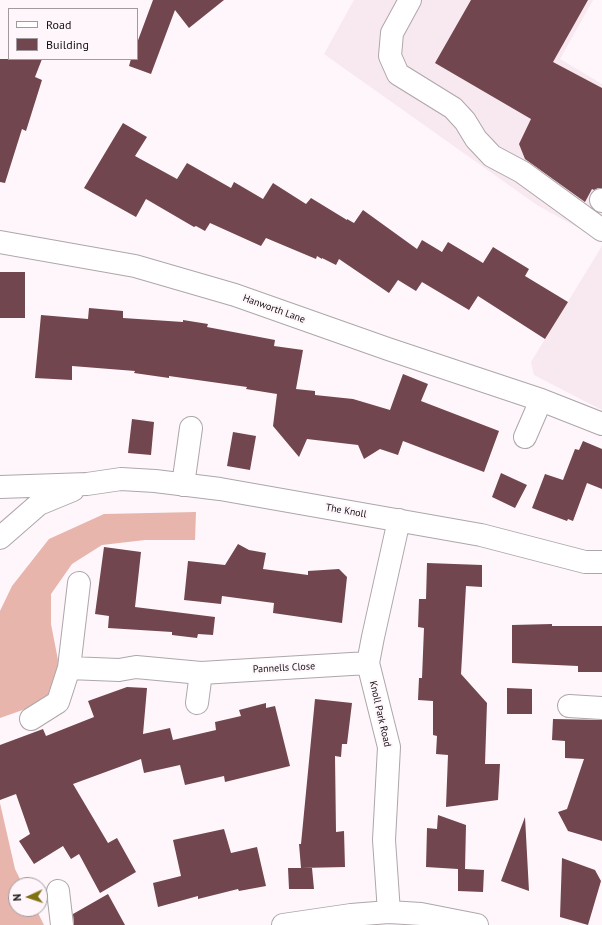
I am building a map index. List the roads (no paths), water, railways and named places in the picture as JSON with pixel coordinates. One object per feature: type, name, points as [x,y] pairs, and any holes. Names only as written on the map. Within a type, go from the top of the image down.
[{"type":"street","points":[[410,0],[392,33],[390,56],[398,74],[453,108],[465,121],[476,140],[492,156],[522,172],[602,230]]},
{"type":"street","name":"Hanworth Lane","points":[[0,242],[135,266],[235,295],[388,349],[541,400],[602,424]]},
{"type":"street","points":[[525,437],[541,400]]},
{"type":"street","points":[[183,484],[191,428]]},
{"type":"street","name":"The Knoll","points":[[0,487],[87,484],[122,479],[183,484],[220,489],[481,535],[585,562],[602,562]]},
{"type":"street","name":"The Knoll","points":[[0,538],[39,504],[87,484]]},
{"type":"street","name":"Knoll Park Road","points":[[389,912],[384,840],[389,747],[368,664],[399,520]]},
{"type":"street","points":[[31,719],[58,702],[68,668],[79,583]]},
{"type":"street","name":"Pannells Close","points":[[68,668],[119,670],[136,667],[201,672],[368,664]]},
{"type":"street","points":[[198,703],[201,672]]},
{"type":"street","points":[[569,706],[602,708]]},
{"type":"street","points":[[58,890],[62,925]]},
{"type":"street","points":[[283,925],[351,915],[389,912],[421,914],[477,925]]}]
